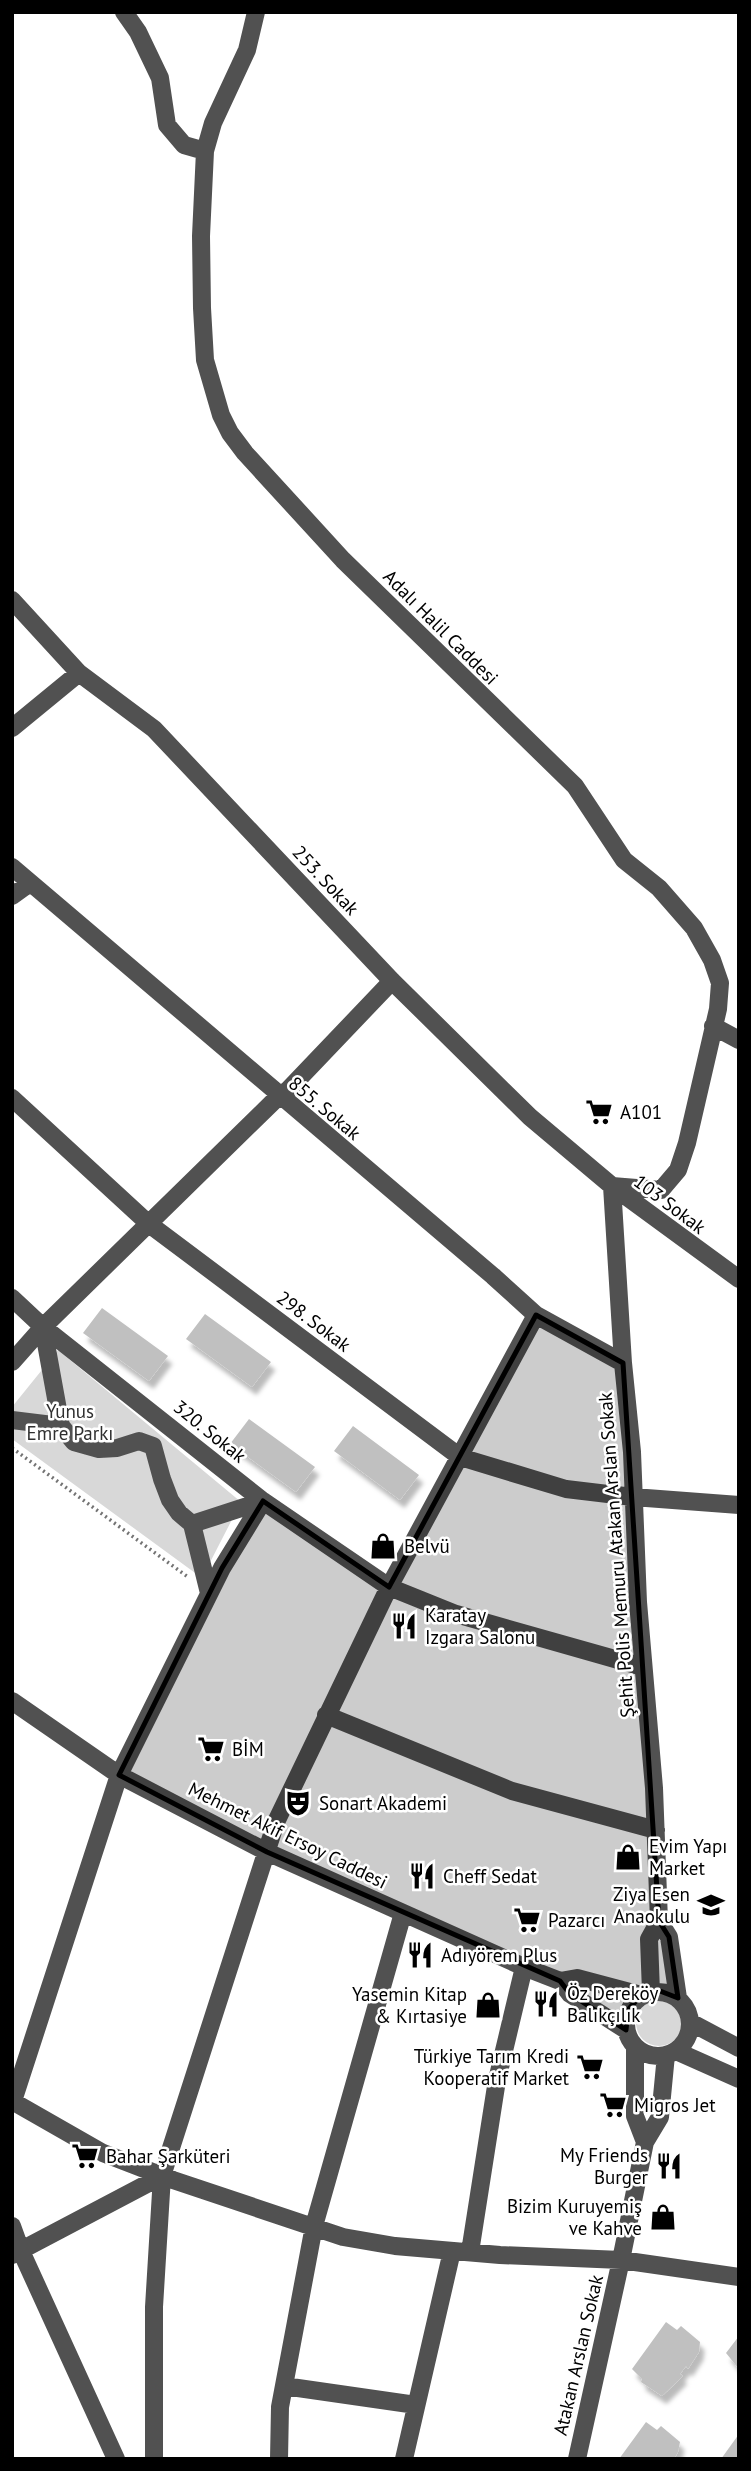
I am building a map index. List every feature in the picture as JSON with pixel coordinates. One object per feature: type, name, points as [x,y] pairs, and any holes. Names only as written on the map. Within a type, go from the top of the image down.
[{"type":"street","points":[[124,12],[138,33],[160,78],[167,125],[184,145],[205,151]]},
{"type":"street","name":"Adalı Halil Caddesi","points":[[256,12],[247,50],[214,123],[205,151],[201,236],[205,360],[221,415],[245,453],[343,560],[575,786],[624,860],[659,888],[694,928],[712,961],[720,984],[718,1009],[687,1143],[678,1170],[661,1190],[611,1186]]},
{"type":"street","name":"253. Sokak","points":[[12,600],[79,673],[154,729],[392,981],[530,1117],[611,1186]]},
{"type":"street","points":[[12,728],[79,673]]},
{"type":"street","name":"855. Sokak","points":[[12,867],[536,1315],[623,1363]]},
{"type":"street","points":[[12,896],[30,883]]},
{"type":"street","points":[[12,1362],[43,1327],[288,1090],[392,981]]},
{"type":"street","points":[[713,1026],[739,1040]]},
{"type":"street","name":"298. Sokak","points":[[12,1098],[149,1224],[460,1457],[566,1489],[739,1505]]},
{"type":"street","name":"103 Sokak","points":[[611,1186],[739,1279]]},
{"type":"street","name":"Şehit Polis Memuru Atakan Arslan Sokak","points":[[611,1186],[656,1830],[659,1921]]},
{"type":"street","name":"320. Sokak","points":[[12,1298],[43,1327],[263,1501],[389,1587],[456,1614],[643,1667]]},
{"type":"street","points":[[154,2459],[154,2306],[162,2176],[276,1822],[389,1587],[536,1315]]},
{"type":"street","points":[[43,1327],[61,1426],[74,1442],[99,1449],[117,1448],[139,1441],[153,1446]]},
{"type":"street","points":[[12,1420],[61,1426]]},
{"type":"street","points":[[153,1446],[170,1426]]},
{"type":"street","points":[[153,1446],[170,1500],[179,1513],[192,1524],[209,1593]]},
{"type":"street","points":[[192,1524],[263,1501]]},
{"type":"street","points":[[263,1501],[209,1593],[119,1775],[12,2101],[103,2153],[162,2176],[343,2237],[395,2246],[621,2260],[739,2277]]},
{"type":"street","name":"Mehmet Akif Ersoy Caddesi","points":[[12,1701],[119,1775],[267,1852],[560,1981]]},
{"type":"street","points":[[326,1715],[512,1791],[656,1830]]},
{"type":"street","points":[[279,2459],[280,2407],[314,2226],[403,1913]]},
{"type":"street","points":[[626,2030],[628,2010],[646,1994],[649,1938],[659,1921],[669,1937],[678,1998]]},
{"type":"street","points":[[404,2459],[416,2405],[461,2251],[524,1967]]},
{"type":"street","points":[[635,2047],[655,2056],[671,2053],[684,2043],[690,2022],[684,2005],[678,1998],[664,1992],[646,1994],[577,1978],[560,1981],[570,1994],[626,2030],[635,2047],[635,2116],[645,2142]]},
{"type":"street","points":[[690,2022],[739,2048]]},
{"type":"street","points":[[671,2053],[739,2079]]},
{"type":"street","points":[[645,2142],[660,2117],[671,2053]]},
{"type":"street","name":"Atakan Arslan Sokak","points":[[577,2459],[645,2142]]},
{"type":"street","points":[[17,2253],[162,2176]]},
{"type":"street","points":[[12,2225],[17,2253],[116,2459]]},
{"type":"street","points":[[284,2386],[416,2405]]},
{"type":"path","points":[[12,1448],[209,1593]]},
{"type":"highlighted area","points":[[536,1315],[623,1363],[659,1921],[669,1937],[678,1998],[660,1991],[641,1995],[628,2010],[626,2030],[570,1994],[560,1981],[267,1852],[119,1775],[222,1568],[263,1501],[389,1587]]},
{"type":"green space","name":"Yunus Emre Parkı","points":[[58,1350],[241,1502],[202,1578],[12,1439],[12,1407]]},
{"type":"green space","points":[[659,2000],[675,2007],[682,2023],[675,2039],[659,2046],[643,2039],[636,2023],[643,2007]]},
{"type":"building","points":[[102,1308],[168,1356],[149,1381],[83,1333]]},
{"type":"building","points":[[205,1314],[271,1362],[252,1387],[186,1339]]},
{"type":"building","points":[[249,1419],[315,1467],[296,1492],[230,1444]]},
{"type":"building","points":[[353,1426],[419,1475],[400,1500],[334,1451]]},
{"type":"building","points":[[666,2322],[677,2330],[681,2326],[700,2342],[699,2352],[688,2369],[686,2366],[680,2374],[683,2376],[662,2396],[641,2382],[642,2379],[632,2369]]},
{"type":"building","points":[[739,2336],[739,2369],[726,2353]]},
{"type":"building","points":[[646,2422],[657,2430],[661,2426],[680,2442],[674,2459],[619,2459]]},
{"type":"building","points":[[739,2434],[739,2459],[721,2459]]},
{"type":"place","name":"A101","points":[[599,1112]]},
{"type":"place","name":"Belvü","points":[[383,1546]]},
{"type":"place","name":"Karatay Izgara Salonu","points":[[404,1626]]},
{"type":"place","name":"BİM","points":[[211,1749]]},
{"type":"place","name":"Sonart Akademi","points":[[298,1803]]},
{"type":"place","name":"Evim Yapı Market","points":[[628,1857]]},
{"type":"place","name":"Cheff Sedat","points":[[422,1876]]},
{"type":"place","name":"Ziya Esen Anaokulu","points":[[711,1905]]},
{"type":"place","name":"Pazarcı","points":[[527,1920]]},
{"type":"place","name":"Adıyörem Plus","points":[[420,1955]]},
{"type":"place","name":"Öz Dereköy Balıkçılık","points":[[546,2004]]},
{"type":"place","name":"Yasemin Kitap & Kırtasiye","points":[[488,2005]]},
{"type":"place","name":"Türkiye Tarım Kredi Kooperatif Market","points":[[590,2067]]},
{"type":"place","name":"Migros Jet","points":[[613,2105]]},
{"type":"place","name":"Bahar Şarküteri","points":[[85,2156]]},
{"type":"place","name":"My Friends Burger","points":[[669,2166]]},
{"type":"place","name":"Bizim Kuruyemiş ve Kahve","points":[[663,2217]]}]
